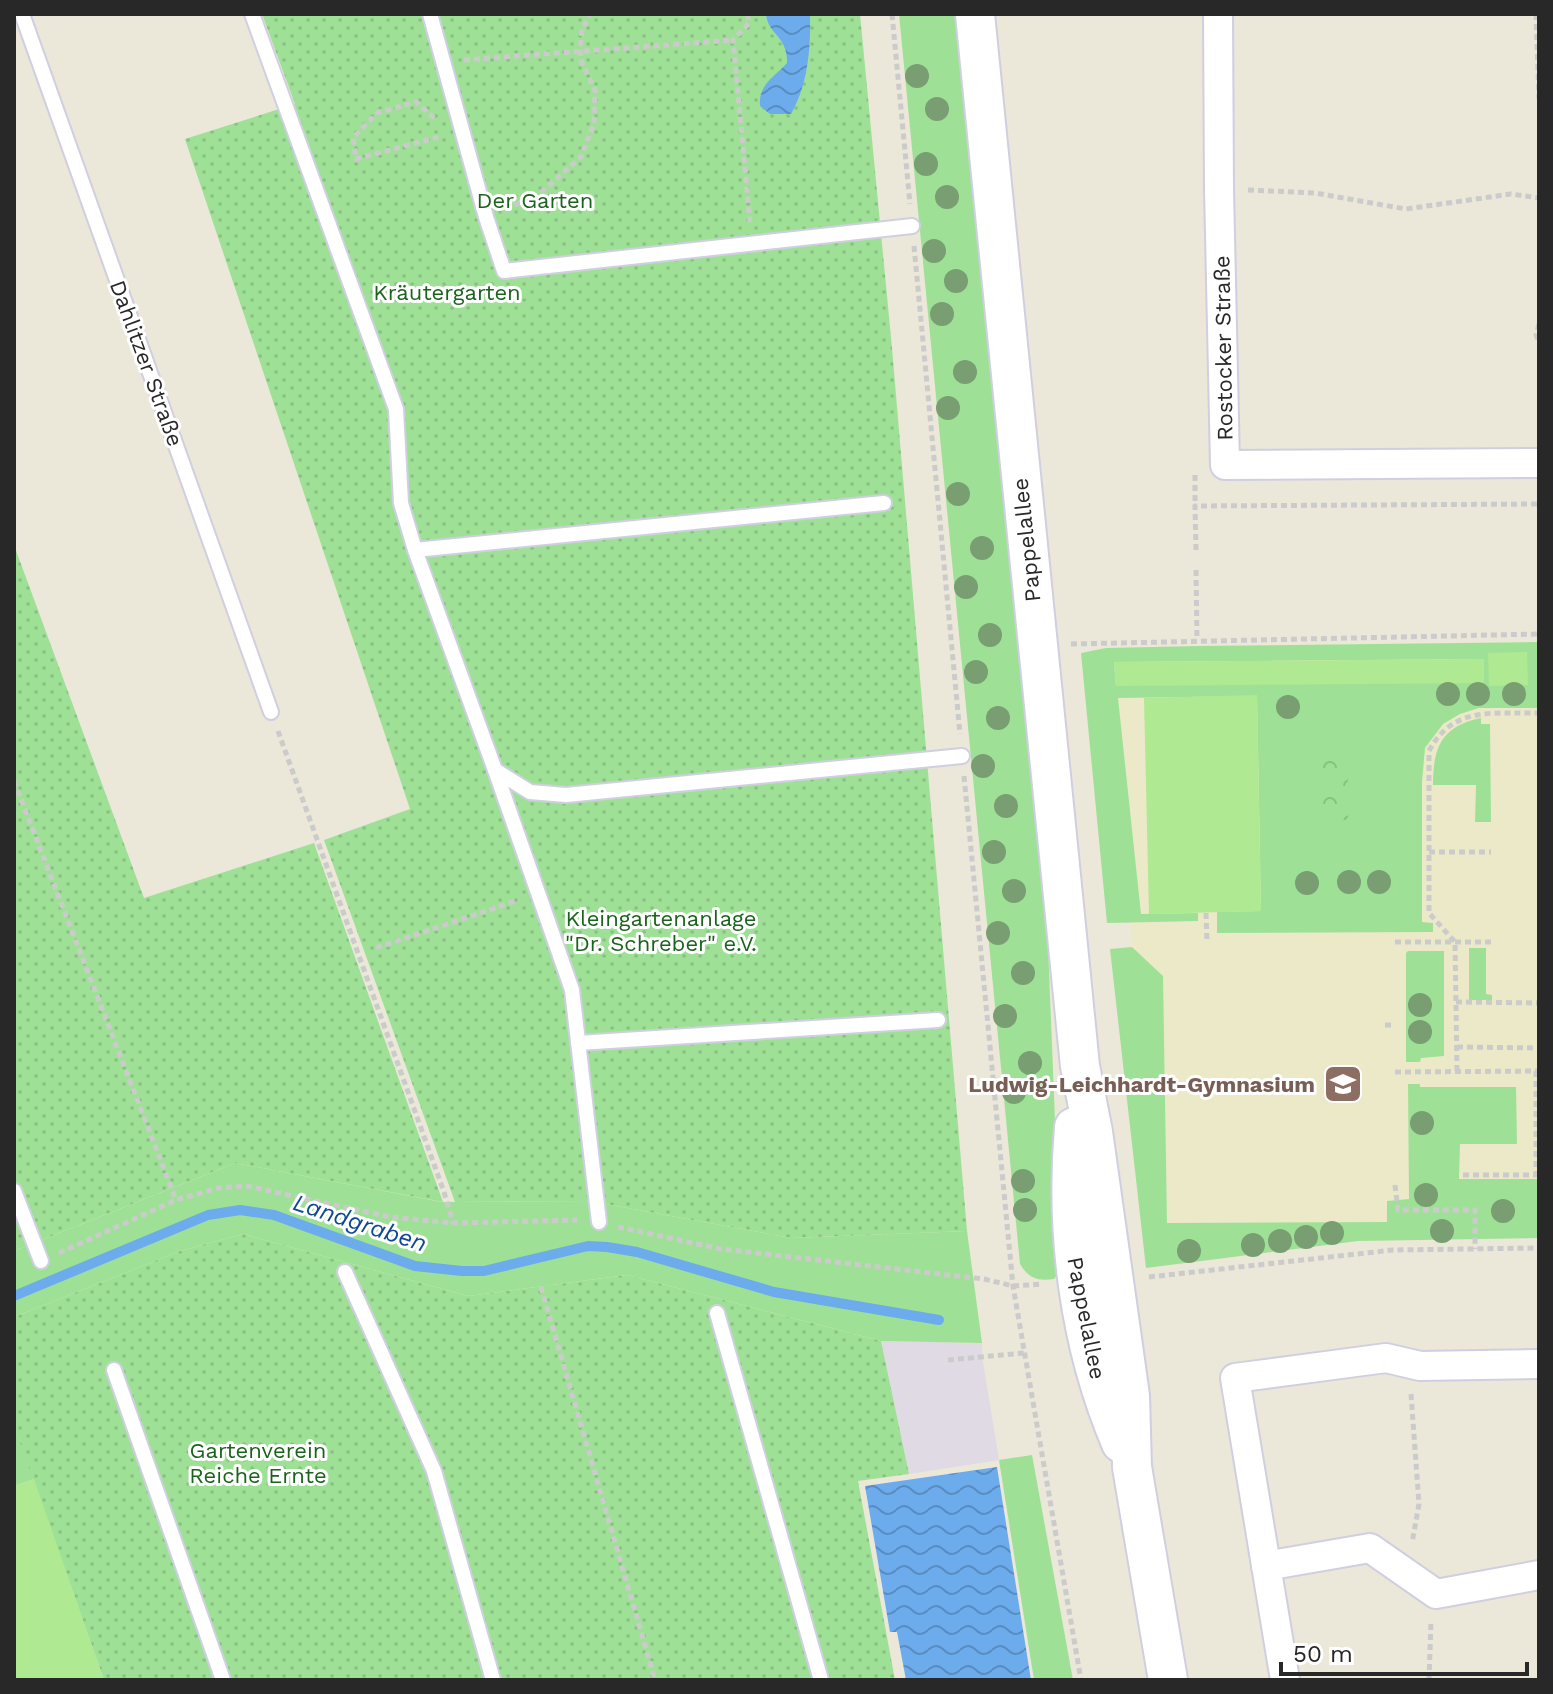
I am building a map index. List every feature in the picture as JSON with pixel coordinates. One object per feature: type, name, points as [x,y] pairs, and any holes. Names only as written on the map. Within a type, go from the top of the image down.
[{"type":"main road","name":"Pappelallee","points":[[975,14],[1080,1066],[1093,1132],[1130,1396],[1132,1467],[1168,1680]]},
{"type":"street","name":"Rostocker Straße","points":[[1218,14],[1225,465],[1539,463]]},
{"type":"street","points":[[1285,1680],[1235,1378],[1386,1358],[1420,1366],[1539,1364]]},
{"type":"street","points":[[1266,1566],[1370,1548],[1436,1594],[1539,1575]]},
{"type":"lane","name":"Dahlitzer Straße","points":[[22,14],[271,712]]},
{"type":"lane","points":[[252,14],[396,409],[401,503],[415,550],[572,990],[599,1222]]},
{"type":"lane","points":[[430,14],[504,271],[912,226]]},
{"type":"lane","points":[[415,550],[884,503]]},
{"type":"lane","points":[[495,770],[530,792],[566,795],[962,756]]},
{"type":"lane","points":[[578,1043],[938,1020]]},
{"type":"lane","points":[[14,1191],[41,1261]]},
{"type":"lane","points":[[345,1272],[434,1471],[493,1680]]},
{"type":"lane","points":[[717,1313],[821,1680]]},
{"type":"lane","points":[[114,1370],[223,1680]]},
{"type":"path","points":[[486,217],[537,196],[581,157],[594,123],[595,90],[582,63],[580,51],[582,30],[590,14]]},
{"type":"path","points":[[443,62],[733,40],[749,23],[747,14]]},
{"type":"path","points":[[892,14],[1013,1286],[1081,1680]]},
{"type":"path","points":[[1536,14],[1539,99]]},
{"type":"path","points":[[733,40],[752,244]]},
{"type":"path","points":[[416,102],[450,134],[356,159],[353,138],[377,113],[416,102]]},
{"type":"path","points":[[1219,189],[1315,193],[1406,209],[1511,194],[1539,198]]},
{"type":"path","points":[[1539,324],[1536,335],[1539,342]]},
{"type":"path","points":[[1196,550],[1195,506],[1539,504]]},
{"type":"path","points":[[1196,570],[1197,640]]},
{"type":"path","points":[[1070,644],[1539,634]]},
{"type":"path","points":[[271,712],[453,1223]]},
{"type":"path","points":[[1457,1071],[1455,942],[1429,913],[1429,751],[1437,737],[1463,718],[1479,714],[1539,713]]},
{"type":"path","points":[[14,781],[176,1200]]},
{"type":"path","points":[[1429,852],[1491,852]]},
{"type":"path","points":[[376,948],[538,893]]},
{"type":"path","points":[[1206,913],[1207,942]]},
{"type":"path","points":[[1395,942],[1492,942]]},
{"type":"path","points":[[1456,1002],[1539,1003]]},
{"type":"path","points":[[1385,1025],[1395,1025]]},
{"type":"path","points":[[1457,1047],[1539,1048]]},
{"type":"path","points":[[1395,1072],[1537,1071],[1538,1175],[1463,1175]]},
{"type":"path","points":[[1395,1185],[1398,1210],[1475,1210],[1475,1249]]},
{"type":"path","points":[[41,1261],[176,1200],[219,1188],[247,1186],[390,1217],[453,1223],[567,1219],[599,1222],[721,1249],[984,1279],[1013,1286]]},
{"type":"path","points":[[1140,1278],[1393,1250],[1539,1248]]},
{"type":"path","points":[[541,1287],[655,1680]]},
{"type":"path","points":[[948,1360],[1024,1353]]},
{"type":"path","points":[[1401,1570],[1414,1538],[1419,1504],[1409,1364]]},
{"type":"path","points":[[1429,1680],[1432,1591]]},
{"type":"shaded area","name":"Ludwig-Leichhardt-Gymnasium","points":[[1539,642],[1539,1221],[1489,1239],[1358,1241],[1165,1266],[1107,698],[1199,646]]},
{"type":"shaded area","points":[[881,1341],[982,1343],[999,1460],[909,1474]]},
{"type":"green space","name":"Kleingartenanlage \"Dr. Schreber\" e.V.","points":[[262,14],[860,14],[892,348],[967,1231],[791,1238],[589,1201],[455,1202],[324,840],[410,809],[185,139],[295,104]]},
{"type":"green space","points":[[899,14],[960,14],[1048,945],[1061,1271],[1054,1279],[1034,1278],[1020,1264]]},
{"type":"green space","points":[[14,545],[144,898],[314,843],[443,1202],[235,1163],[14,1251]]},
{"type":"green space","points":[[1539,642],[1539,708],[1479,708],[1460,714],[1443,724],[1425,748],[1422,782],[1422,922],[1433,923],[1433,932],[1217,933],[1217,912],[1261,911],[1257,696],[1118,698],[1141,914],[1198,913],[1198,921],[1107,923],[1081,653],[1106,648]],"holes":[[[1484,659],[1116,686],[1114,662]]]},
{"type":"green space","points":[[1527,652],[1528,685],[1489,686],[1488,653]]},
{"type":"green space","points":[[1484,659],[1484,683],[1116,686],[1114,662]]},
{"type":"green space","points":[[1257,695],[1261,911],[1149,914],[1144,698]]},
{"type":"green space","points":[[1481,718],[1481,724],[1490,724],[1491,822],[1475,822],[1476,785],[1433,785],[1435,760],[1442,741],[1457,727]]},
{"type":"green space","points":[[1320,756],[1348,756],[1348,820],[1320,820]]},
{"type":"green space","points":[[1132,947],[1163,976],[1167,1223],[1387,1222],[1387,1201],[1409,1199],[1408,1084],[1420,1084],[1420,1087],[1516,1087],[1517,1144],[1460,1144],[1459,1179],[1539,1179],[1539,1238],[1358,1241],[1146,1268],[1110,949]]},
{"type":"green space","points":[[1469,948],[1486,948],[1486,994],[1492,995],[1492,1000],[1469,1000]]},
{"type":"green space","points":[[1408,951],[1444,951],[1444,1056],[1421,1058],[1420,1062],[1406,1062]]},
{"type":"green space","points":[[235,1163],[442,1202],[589,1201],[791,1238],[967,1231],[982,1343],[881,1341],[627,1275],[468,1296],[243,1234],[180,1251],[14,1317],[14,1251]]},
{"type":"green space","name":"Gartenverein Reiche Ernte","points":[[243,1234],[468,1296],[627,1275],[881,1341],[909,1474],[858,1481],[895,1680],[104,1680],[14,1425],[14,1317],[180,1251]]},
{"type":"green space","points":[[14,1425],[34,1479],[14,1486]]},
{"type":"green space","points":[[1032,1455],[1073,1680],[1034,1680],[999,1460]]},
{"type":"green space","points":[[34,1479],[104,1680],[14,1680],[14,1486]]},
{"type":"water","points":[[766,14],[810,14],[807,66],[791,114],[770,114],[760,106],[764,87],[787,63],[784,47],[770,27]]},
{"type":"water","points":[[997,1467],[1031,1680],[906,1680],[897,1632],[890,1632],[865,1486]]},
{"type":"waterway","name":"Landgraben","points":[[14,1296],[208,1215],[240,1210],[274,1215],[415,1266],[484,1271],[588,1246],[607,1247],[637,1252],[774,1292],[939,1320]]},
{"type":"place","name":"Ludwig-Leichhardt-Gymnasium","points":[[1343,1084]]},
{"type":"park label","name":"Der Garten","points":[[535,200]]},
{"type":"park label","name":"Kräutergarten","points":[[447,292]]}]
